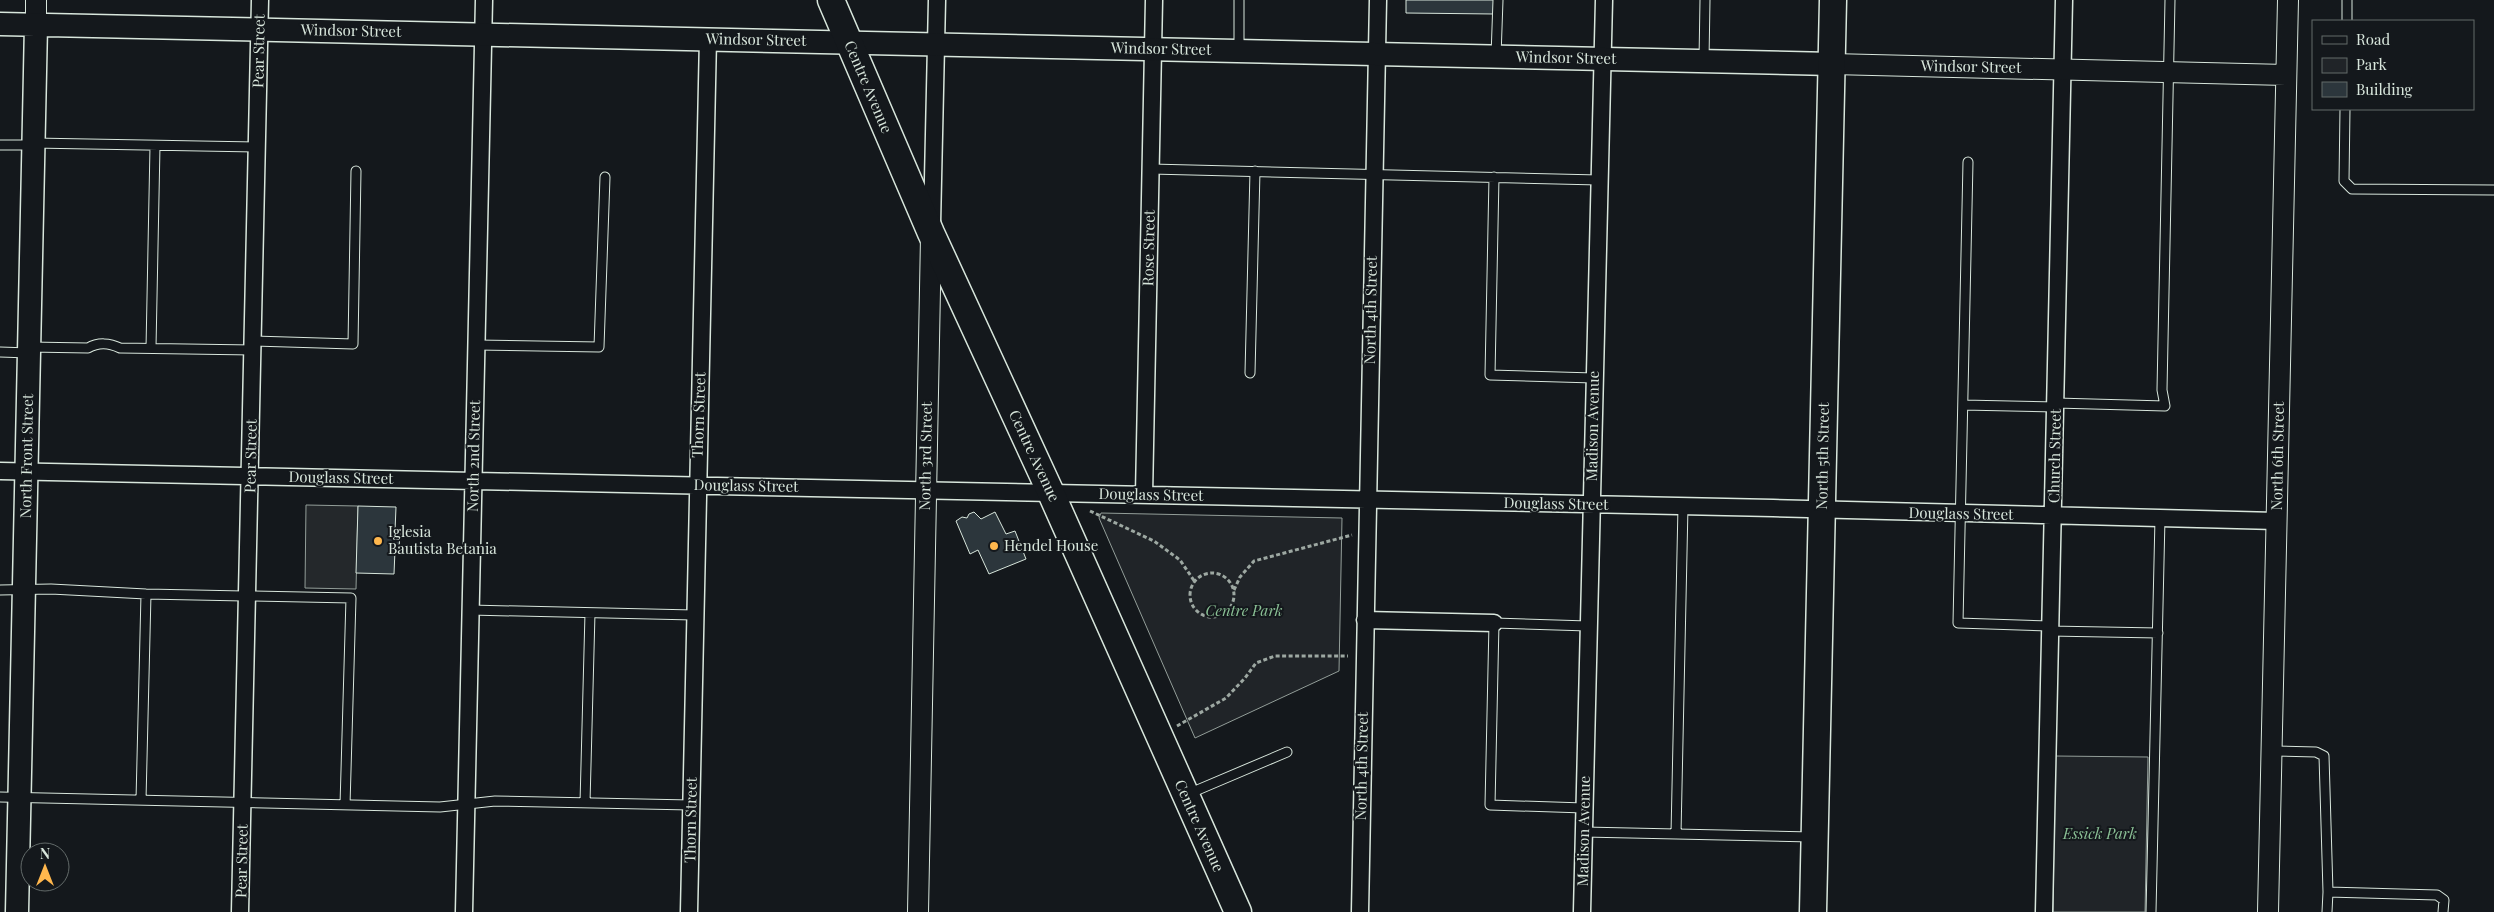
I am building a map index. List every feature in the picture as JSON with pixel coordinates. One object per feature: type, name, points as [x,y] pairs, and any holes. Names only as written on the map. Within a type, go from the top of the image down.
[{"type":"main road","name":"Centre Avenue","points":[[831,0],[931,234],[1052,493],[1238,912]]},
{"type":"main road","name":"North 5th Street","points":[[1813,912],[1833,0]]},
{"type":"main road","name":"Windsor Street","points":[[0,24],[1832,64]]},
{"type":"main road","name":"North Front Street","points":[[17,912],[10,797],[24,591],[36,25]]},
{"type":"street","name":"North Front Street","points":[[36,0],[36,25]]},
{"type":"street","name":"Pear Street","points":[[240,912],[260,0]]},
{"type":"street","name":"North 2nd Street","points":[[464,912],[484,0]]},
{"type":"street","name":"North 3rd Street","points":[[918,912],[937,0]]},
{"type":"street","name":"Rose Street","points":[[1144,495],[1154,0]]},
{"type":"street","name":"North 4th Street","points":[[1360,912],[1378,0]]},
{"type":"street","name":"Madison Avenue","points":[[1582,912],[1604,0]]},
{"type":"street","name":"Church Street","points":[[2044,912],[2064,0]]},
{"type":"street","name":"North 6th Street","points":[[2268,912],[2288,0]]},
{"type":"street","name":"Thorn Street","points":[[689,912],[696,485],[708,38]]},
{"type":"street","name":"Windsor Street","points":[[1832,64],[2286,75]]},
{"type":"street","name":"Douglass Street","points":[[0,470],[1683,506],[2276,521]]},
{"type":"street","points":[[1365,620],[1494,623]]},
{"type":"lane","points":[[1238,0],[1239,50]]},
{"type":"lane","points":[[1496,56],[1498,0]]},
{"type":"lane","points":[[1704,61],[1705,0]]},
{"type":"lane","points":[[1963,405],[2166,406],[2162,390],[2170,0]]},
{"type":"lane","points":[[2347,20],[2348,0]]},
{"type":"lane","points":[[2346,110],[2344,181],[2352,189],[2494,190]]},
{"type":"lane","points":[[0,145],[26,145],[33,143],[257,147]]},
{"type":"lane","points":[[151,348],[155,146]]},
{"type":"lane","points":[[1968,162],[1958,623],[2158,633]]},
{"type":"lane","points":[[1151,169],[1599,180]]},
{"type":"lane","points":[[0,352],[88,348],[95,344],[151,348],[353,344],[356,171]]},
{"type":"lane","points":[[1250,373],[1255,172]]},
{"type":"lane","points":[[476,345],[599,347],[605,177]]},
{"type":"lane","points":[[1494,177],[1490,375],[1594,378]]},
{"type":"lane","points":[[1676,834],[1683,506]]},
{"type":"lane","points":[[2151,912],[2160,518]]},
{"type":"lane","points":[[0,590],[24,591],[51,588],[146,594],[351,598],[345,804]]},
{"type":"lane","points":[[141,800],[146,594]]},
{"type":"lane","points":[[470,610],[694,615]]},
{"type":"lane","points":[[585,803],[590,613]]},
{"type":"lane","points":[[1584,808],[1490,805],[1494,623],[1588,626]]},
{"type":"lane","points":[[2271,751],[2316,752],[2324,756],[2327,912]]},
{"type":"lane","points":[[1186,795],[1287,752]]},
{"type":"lane","points":[[10,797],[440,807],[495,801],[691,805]]},
{"type":"lane","points":[[1584,832],[1815,837]]},
{"type":"lane","points":[[2328,892],[2413,892],[2437,895],[2444,900],[2443,912]]},
{"type":"path","points":[[1086,509],[1154,541],[1180,560],[1195,582]]},
{"type":"path","points":[[1234,590],[1229,580],[1216,573],[1203,575],[1195,582],[1190,591],[1191,603],[1198,612],[1208,617],[1218,616],[1228,611],[1234,601],[1234,590],[1240,577],[1254,561],[1367,530]]},
{"type":"path","points":[[1160,737],[1226,698],[1256,663],[1276,656],[1364,656]]},
{"type":"green space","name":"Centre Park","points":[[1101,513],[1342,518],[1339,671],[1195,738],[1099,518]]},
{"type":"green space","name":"Essick Park","points":[[2055,756],[2148,757],[2145,912],[2053,912]]},
{"type":"shaded area","points":[[306,505],[358,506],[356,589],[305,588]]},
{"type":"building","points":[[1406,0],[1494,0],[1494,14],[1406,13]]},
{"type":"building","name":"Iglesia Bautista Betania","points":[[358,506],[396,507],[395,531],[400,533],[399,548],[395,550],[394,574],[356,573]]},
{"type":"building","name":"Hendel House","points":[[974,512],[981,519],[995,512],[1006,534],[1015,531],[1026,559],[989,574],[978,550],[970,554],[956,521],[962,517],[967,518],[969,514]]},
{"type":"place","name":"Iglesia Bautista Betania","points":[[378,541]]},
{"type":"place","name":"Hendel House","points":[[994,546]]}]
